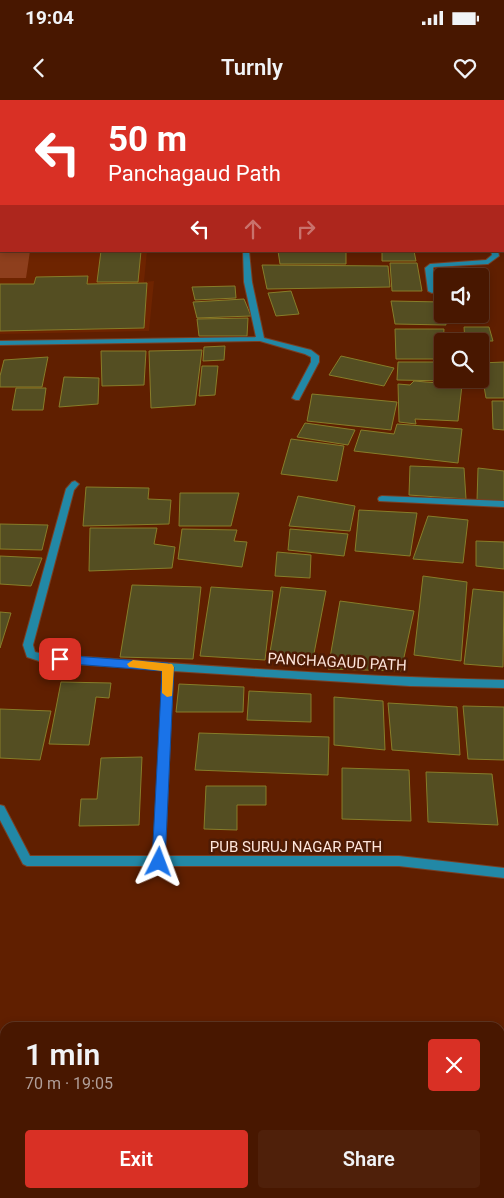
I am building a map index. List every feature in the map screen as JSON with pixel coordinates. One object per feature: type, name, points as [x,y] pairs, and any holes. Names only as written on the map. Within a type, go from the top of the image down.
[{"type":"street","points":[[246,252],[248,282],[260,339]]},
{"type":"street","points":[[432,292],[429,268],[432,265],[488,262],[496,256],[494,252]]},
{"type":"street","points":[[0,343],[260,339],[308,352],[315,356],[315,362],[296,398]]},
{"type":"street","name":"PANCHAGAUD PATH","points":[[75,484],[70,489],[28,645],[31,654],[42,658],[168,667],[410,682],[504,684]]},
{"type":"street","points":[[382,499],[504,504]]},
{"type":"street","points":[[159,862],[168,667]]},
{"type":"street","name":"PUB SURUJ NAGAR PATH","points":[[0,809],[27,861],[399,861],[504,873]]},
{"type":"shaded area","points":[[0,252],[147,252],[144,282],[154,281],[149,331],[0,334]]},
{"type":"shaded area","points":[[0,252],[30,252],[26,278],[0,278]]},
{"type":"building","points":[[101,252],[141,252],[138,282],[97,282]]},
{"type":"building","points":[[278,252],[346,252],[346,264],[280,264]]},
{"type":"building","points":[[382,252],[414,252],[416,261],[382,261]]},
{"type":"building","points":[[390,263],[417,263],[422,291],[392,291]]},
{"type":"building","points":[[262,265],[388,266],[390,287],[267,289]]},
{"type":"building","points":[[88,276],[87,284],[147,283],[144,328],[0,331],[0,284],[34,284],[36,277]]},
{"type":"building","points":[[235,286],[236,298],[195,300],[192,287]]},
{"type":"building","points":[[291,291],[299,314],[276,316],[268,293]]},
{"type":"building","points":[[244,299],[251,316],[197,318],[193,302]]},
{"type":"building","points":[[391,301],[434,302],[434,323],[446,323],[446,325],[395,324]]},
{"type":"building","points":[[248,318],[247,336],[199,336],[197,319]]},
{"type":"building","points":[[464,327],[489,327],[493,341],[489,341],[489,333],[464,333]]},
{"type":"building","points":[[395,329],[444,329],[444,333],[434,333],[434,359],[396,359]]},
{"type":"building","points":[[225,346],[224,360],[203,361],[204,347]]},
{"type":"building","points":[[202,350],[195,405],[151,408],[149,351]]},
{"type":"building","points":[[101,351],[146,351],[144,385],[102,386]]},
{"type":"building","points":[[341,356],[394,368],[384,386],[329,375]]},
{"type":"building","points":[[48,357],[42,387],[0,387],[0,376],[4,360]]},
{"type":"building","points":[[398,362],[434,362],[434,381],[397,380]]},
{"type":"building","points":[[504,362],[504,398],[486,398],[484,388],[489,388],[489,363]]},
{"type":"building","points":[[202,366],[218,366],[215,395],[199,396]]},
{"type":"building","points":[[64,377],[99,378],[98,404],[59,407]]},
{"type":"building","points":[[414,381],[434,383],[434,388],[462,388],[458,421],[415,419],[416,424],[399,422],[398,384],[410,385]]},
{"type":"building","points":[[16,388],[46,388],[43,410],[12,410]]},
{"type":"building","points":[[312,394],[397,402],[391,430],[307,421]]},
{"type":"building","points":[[492,401],[504,401],[504,430],[493,429]]},
{"type":"building","points":[[305,423],[355,430],[348,445],[297,437]]},
{"type":"building","points":[[397,424],[462,429],[458,463],[354,451],[361,430],[394,434]]},
{"type":"building","points":[[291,439],[344,446],[337,481],[281,474]]},
{"type":"building","points":[[410,466],[464,468],[466,499],[409,495]]},
{"type":"building","points":[[478,468],[504,471],[504,502],[477,501]]},
{"type":"building","points":[[86,487],[149,488],[148,499],[171,500],[169,524],[83,526]]},
{"type":"building","points":[[180,493],[239,493],[231,526],[179,526]]},
{"type":"building","points":[[298,496],[355,506],[350,531],[289,526]]},
{"type":"building","points":[[359,510],[417,513],[410,556],[355,551]]},
{"type":"building","points":[[428,516],[468,520],[463,563],[413,559]]},
{"type":"building","points":[[0,524],[48,525],[42,550],[0,549]]},
{"type":"building","points":[[90,528],[157,528],[154,544],[175,547],[172,568],[89,571]]},
{"type":"building","points":[[182,529],[237,530],[234,541],[247,542],[242,567],[178,559]]},
{"type":"building","points":[[290,529],[348,534],[344,556],[288,550]]},
{"type":"building","points":[[476,541],[504,542],[504,569],[476,566]]},
{"type":"building","points":[[277,552],[311,555],[310,578],[275,576]]},
{"type":"building","points":[[0,556],[42,558],[31,586],[0,584]]},
{"type":"building","points":[[423,576],[467,582],[461,661],[414,655]]},
{"type":"building","points":[[132,585],[201,587],[193,659],[120,657]]},
{"type":"building","points":[[211,587],[273,591],[265,660],[200,656]]},
{"type":"building","points":[[281,587],[326,591],[312,664],[269,658]]},
{"type":"building","points":[[473,589],[504,592],[503,667],[464,664]]},
{"type":"building","points":[[340,601],[414,611],[401,671],[328,669]]},
{"type":"building","points":[[0,612],[11,613],[0,648]]},
{"type":"building","points":[[61,682],[111,683],[109,698],[96,697],[89,745],[49,744]]},
{"type":"building","points":[[179,684],[244,687],[243,712],[176,712]]},
{"type":"building","points":[[249,691],[311,694],[311,722],[247,720]]},
{"type":"building","points":[[334,697],[383,701],[385,750],[334,745]]},
{"type":"building","points":[[388,703],[457,707],[460,755],[392,750]]},
{"type":"building","points":[[463,706],[504,707],[504,760],[468,759]]},
{"type":"building","points":[[0,709],[51,711],[40,760],[0,758]]},
{"type":"building","points":[[199,733],[329,737],[328,775],[195,770]]},
{"type":"building","points":[[142,757],[139,825],[79,826],[81,799],[97,799],[101,758]]},
{"type":"building","points":[[342,768],[409,770],[411,821],[342,819]]},
{"type":"building","points":[[426,772],[492,774],[498,825],[428,822]]},
{"type":"building","points":[[206,786],[266,786],[266,805],[237,805],[237,830],[204,829]]},
{"type":"slow traffic","points":[[133,664],[168,667],[167,693]]},
{"type":"route","points":[[60,659],[168,667],[159,862]]}]
